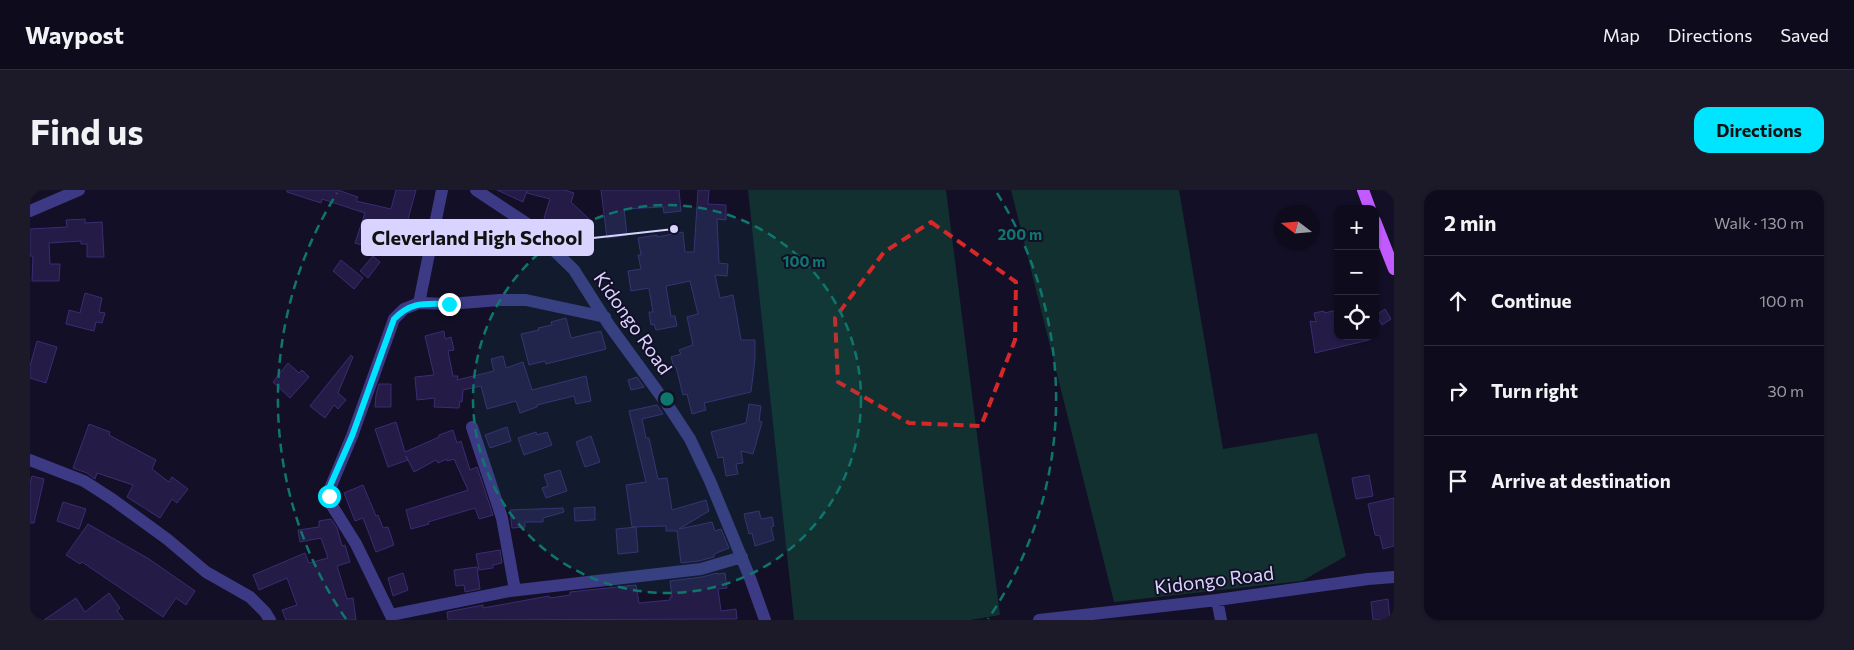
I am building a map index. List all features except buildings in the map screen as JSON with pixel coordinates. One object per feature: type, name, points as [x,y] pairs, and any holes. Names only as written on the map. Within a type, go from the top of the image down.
[{"type":"main road","points":[[1363,190],[1369,205]]},
{"type":"main road","points":[[1379,231],[1394,268]]},
{"type":"street","points":[[30,211],[79,190]]},
{"type":"street","points":[[419,304],[442,190]]},
{"type":"street","name":"Kidongo Road","points":[[476,190],[526,223],[574,270],[604,317],[670,407],[690,439],[710,480],[742,557],[765,620]]},
{"type":"street","points":[[604,317],[526,300],[499,300],[419,304],[404,309],[394,319],[352,436],[330,486],[329,496],[331,504],[356,544],[392,618],[515,590],[701,568],[742,557]]},
{"type":"street","points":[[472,426],[502,518],[515,590]]},
{"type":"street","points":[[30,460],[84,481],[112,499],[167,539],[206,572],[250,597],[270,620]]},
{"type":"street","name":"Kidongo Road","points":[[1039,620],[1217,600],[1394,577]]},
{"type":"street","points":[[1217,600],[1221,620]]},
{"type":"highlighted area","points":[[931,222],[1016,282],[1015,340],[981,426],[909,423],[838,382],[835,318],[884,252]]},
{"type":"green space","points":[[748,190],[946,190],[1000,615],[970,620],[794,620]]},
{"type":"green space","points":[[1011,190],[1179,190],[1223,449],[1317,433],[1346,556],[1302,581],[1114,602]]},
{"type":"place","name":"Cleverland High School","points":[[674,229]]},
{"type":"route","points":[[329,496],[330,486],[352,436],[394,319],[404,309],[419,304],[449,304]]}]
